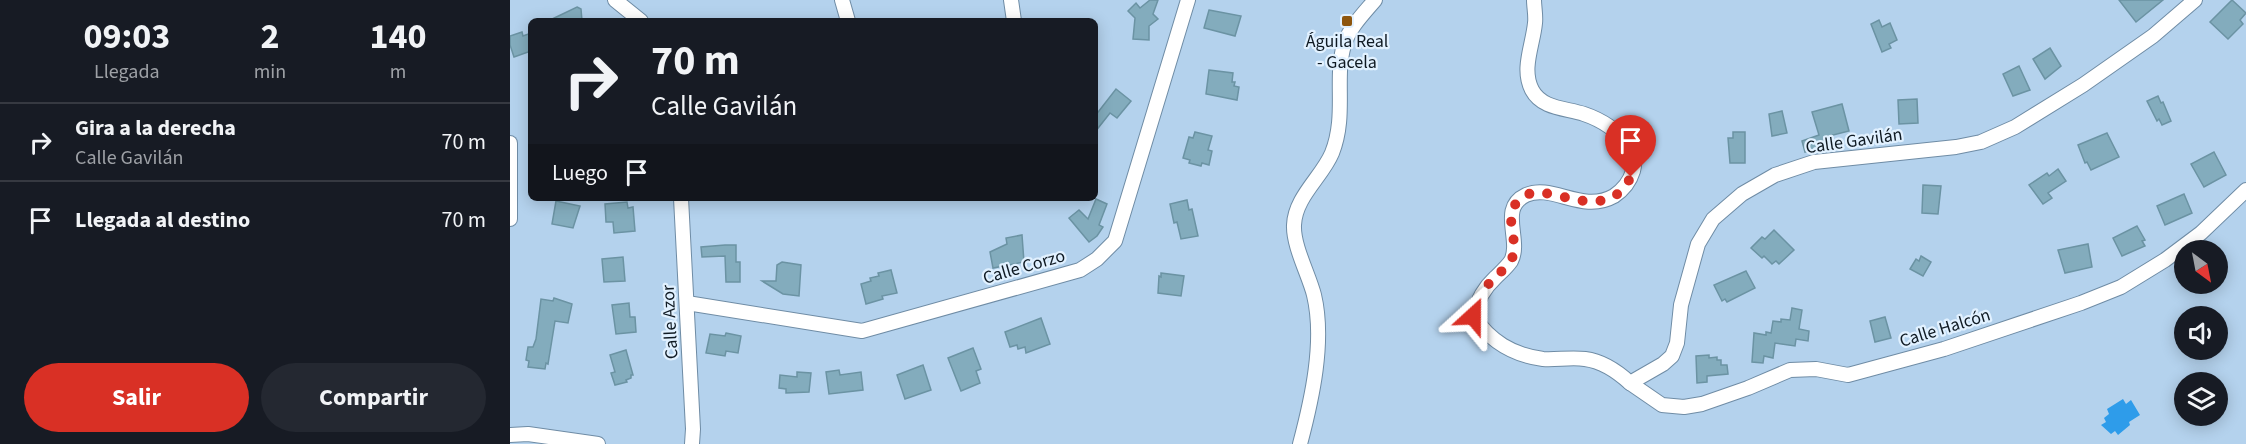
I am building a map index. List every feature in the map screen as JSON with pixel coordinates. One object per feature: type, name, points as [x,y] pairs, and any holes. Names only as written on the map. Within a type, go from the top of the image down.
[{"type":"street","points":[[615,0],[637,18]]},
{"type":"street","points":[[842,0],[847,18]]},
{"type":"street","points":[[1011,0],[1014,18]]},
{"type":"street","name":"Calle Corzo","points":[[687,303],[862,331],[1080,270],[1097,260],[1115,241],[1188,0]]},
{"type":"street","points":[[1300,444],[1311,404],[1318,346],[1315,297],[1294,226],[1299,207],[1331,154],[1339,129],[1341,60],[1344,42],[1375,0]]},
{"type":"street","points":[[1534,0],[1535,22],[1529,51],[1527,78],[1533,92],[1541,101],[1550,106],[1586,114],[1609,125],[1624,139],[1633,153],[1634,167],[1631,177],[1621,192],[1607,200],[1592,203],[1540,192],[1527,194],[1519,200],[1511,214],[1516,247],[1510,263],[1491,281],[1477,299],[1473,316],[1483,332],[1504,348],[1542,358],[1587,359],[1618,372],[1630,383]]},
{"type":"street","name":"Calle Gavilán","points":[[1630,383],[1663,364],[1672,356],[1677,343],[1682,305],[1698,244],[1713,219],[1742,194],[1775,175],[1814,162],[1956,147],[1981,142],[2006,131],[2083,85],[2153,36],[2196,0]]},
{"type":"street","points":[[510,143],[510,219]]},
{"type":"street","name":"Calle Halcón","points":[[1630,383],[1662,405],[1684,407],[1702,404],[1748,388],[1790,370],[1816,369],[1848,375],[1944,349],[2081,303],[2121,287],[2165,260],[2200,233],[2246,189]]},
{"type":"street","name":"Calle Azor","points":[[681,201],[692,444]]},
{"type":"street","points":[[510,435],[528,434],[598,444]]},
{"type":"water","points":[[2123,399],[2126,404],[2131,400],[2140,415],[2129,422],[2130,425],[2118,435],[2115,431],[2111,434],[2101,425],[2106,422],[2104,418],[2109,414],[2107,409]]},
{"type":"building","points":[[1150,0],[1158,0],[1153,14],[1158,19],[1149,26],[1149,40],[1133,39],[1135,18],[1128,11],[1136,3],[1140,8]]},
{"type":"building","points":[[2119,0],[2163,0],[2136,22]]},
{"type":"building","points":[[2232,0],[2246,13],[2240,20],[2243,24],[2228,39],[2210,22]]},
{"type":"building","points":[[577,7],[581,9],[582,18],[554,18]]},
{"type":"building","points":[[1209,10],[1241,16],[1235,36],[1204,28]]},
{"type":"building","points":[[1879,20],[1882,27],[1890,23],[1897,40],[1889,44],[1891,48],[1882,52],[1871,24]]},
{"type":"building","points":[[522,32],[523,36],[528,34],[528,52],[514,57],[510,36]]},
{"type":"building","points":[[2050,48],[2061,66],[2045,79],[2033,59]]},
{"type":"building","points":[[2019,66],[2030,90],[2013,96],[2003,74]]},
{"type":"building","points":[[1209,70],[1233,73],[1232,82],[1235,82],[1234,86],[1239,87],[1237,100],[1206,94]]},
{"type":"building","points":[[1116,89],[1131,101],[1117,118],[1110,113],[1098,128],[1098,112]]},
{"type":"building","points":[[2158,96],[2171,121],[2162,125],[2159,119],[2157,121],[2147,101]]},
{"type":"building","points":[[1917,99],[1918,123],[1899,124],[1898,100]]},
{"type":"building","points":[[1842,104],[1849,131],[1825,137],[1828,149],[1805,152],[1802,141],[1819,135],[1812,112]]},
{"type":"building","points":[[1782,111],[1787,133],[1772,136],[1769,114]]},
{"type":"building","points":[[1195,132],[1212,136],[1208,150],[1212,151],[1209,165],[1189,163],[1190,160],[1183,158],[1189,137],[1193,138]]},
{"type":"building","points":[[1733,132],[1745,132],[1745,163],[1730,163],[1728,138],[1733,138]]},
{"type":"building","points":[[2107,133],[2119,157],[2091,170],[2087,162],[2085,163],[2078,145]]},
{"type":"building","points":[[2214,152],[2226,175],[2204,187],[2191,164]]},
{"type":"building","points":[[2058,169],[2066,181],[2048,193],[2052,198],[2043,204],[2029,185],[2047,173],[2049,176]]},
{"type":"building","points":[[1923,185],[1941,186],[1938,214],[1922,213]]},
{"type":"building","points":[[2184,194],[2192,213],[2165,225],[2157,206]]},
{"type":"building","points":[[1187,200],[1189,210],[1192,209],[1198,236],[1181,239],[1177,222],[1174,223],[1170,204]]},
{"type":"building","points":[[556,201],[580,206],[573,228],[552,224]]},
{"type":"building","points":[[1095,201],[1107,204],[1099,225],[1103,227],[1089,242],[1069,218],[1079,210],[1088,219]]},
{"type":"building","points":[[627,202],[628,208],[633,207],[635,231],[614,233],[613,222],[606,222],[605,204]]},
{"type":"building","points":[[2137,226],[2145,240],[2142,241],[2145,246],[2122,256],[2113,238]]},
{"type":"building","points":[[1774,230],[1794,250],[1779,264],[1776,261],[1772,264],[1751,248],[1762,237],[1765,239]]},
{"type":"building","points":[[1022,235],[1024,262],[993,268],[990,252],[1007,244],[1006,238]]},
{"type":"building","points":[[2088,244],[2092,267],[2065,273],[2058,250]]},
{"type":"building","points":[[736,245],[736,262],[740,262],[740,282],[726,282],[725,256],[702,257],[701,247]]},
{"type":"building","points":[[1921,256],[1931,262],[1923,276],[1910,269],[1916,259],[1919,261]]},
{"type":"building","points":[[623,257],[625,281],[604,282],[602,259]]},
{"type":"building","points":[[782,262],[801,265],[799,296],[783,294],[762,281],[776,281],[777,265]]},
{"type":"building","points":[[891,270],[897,293],[882,296],[883,299],[866,304],[861,284],[871,281],[870,278],[879,276],[878,273]]},
{"type":"building","points":[[1746,271],[1755,288],[1727,302],[1725,299],[1722,301],[1714,285]]},
{"type":"building","points":[[1161,273],[1184,276],[1181,296],[1158,293]]},
{"type":"building","points":[[554,298],[572,304],[568,323],[555,321],[548,364],[546,363],[545,369],[528,367],[529,361],[526,360],[528,347],[533,347],[536,339],[541,299],[553,301]]},
{"type":"building","points":[[629,303],[630,317],[635,317],[636,332],[616,334],[612,305]]},
{"type":"building","points":[[1792,308],[1802,310],[1799,329],[1809,331],[1808,341],[1796,339],[1795,346],[1775,343],[1773,358],[1764,356],[1763,363],[1752,362],[1754,333],[1766,335],[1766,332],[1771,333],[1773,321],[1790,320]]},
{"type":"building","points":[[1885,317],[1891,338],[1875,342],[1870,321]]},
{"type":"building","points":[[1041,318],[1050,344],[1026,353],[1025,347],[1018,349],[1017,345],[1010,347],[1005,332]]},
{"type":"building","points":[[726,333],[741,336],[738,353],[726,351],[725,356],[706,353],[710,334],[725,336]]},
{"type":"building","points":[[973,348],[981,369],[976,371],[980,383],[961,391],[948,358]]},
{"type":"building","points":[[626,350],[633,375],[626,380],[627,382],[615,385],[611,373],[615,372],[610,355]]},
{"type":"building","points":[[1709,355],[1709,358],[1717,357],[1717,360],[1721,360],[1721,365],[1727,365],[1728,374],[1707,376],[1707,382],[1697,383],[1696,356]]},
{"type":"building","points":[[923,365],[931,390],[905,399],[897,375]]},
{"type":"building","points":[[839,370],[840,375],[861,372],[863,390],[829,394],[826,372]]},
{"type":"building","points":[[797,372],[811,373],[809,392],[786,393],[786,389],[779,388],[780,375],[797,377]]},
{"type":"place","name":"Águila Real - Gacela","points":[[1347,21]]},
{"type":"route","points":[[1473,316],[1477,299],[1491,281],[1510,263],[1516,247],[1511,214],[1519,200],[1527,194],[1540,192],[1592,203],[1607,200],[1621,192],[1631,177]]}]
